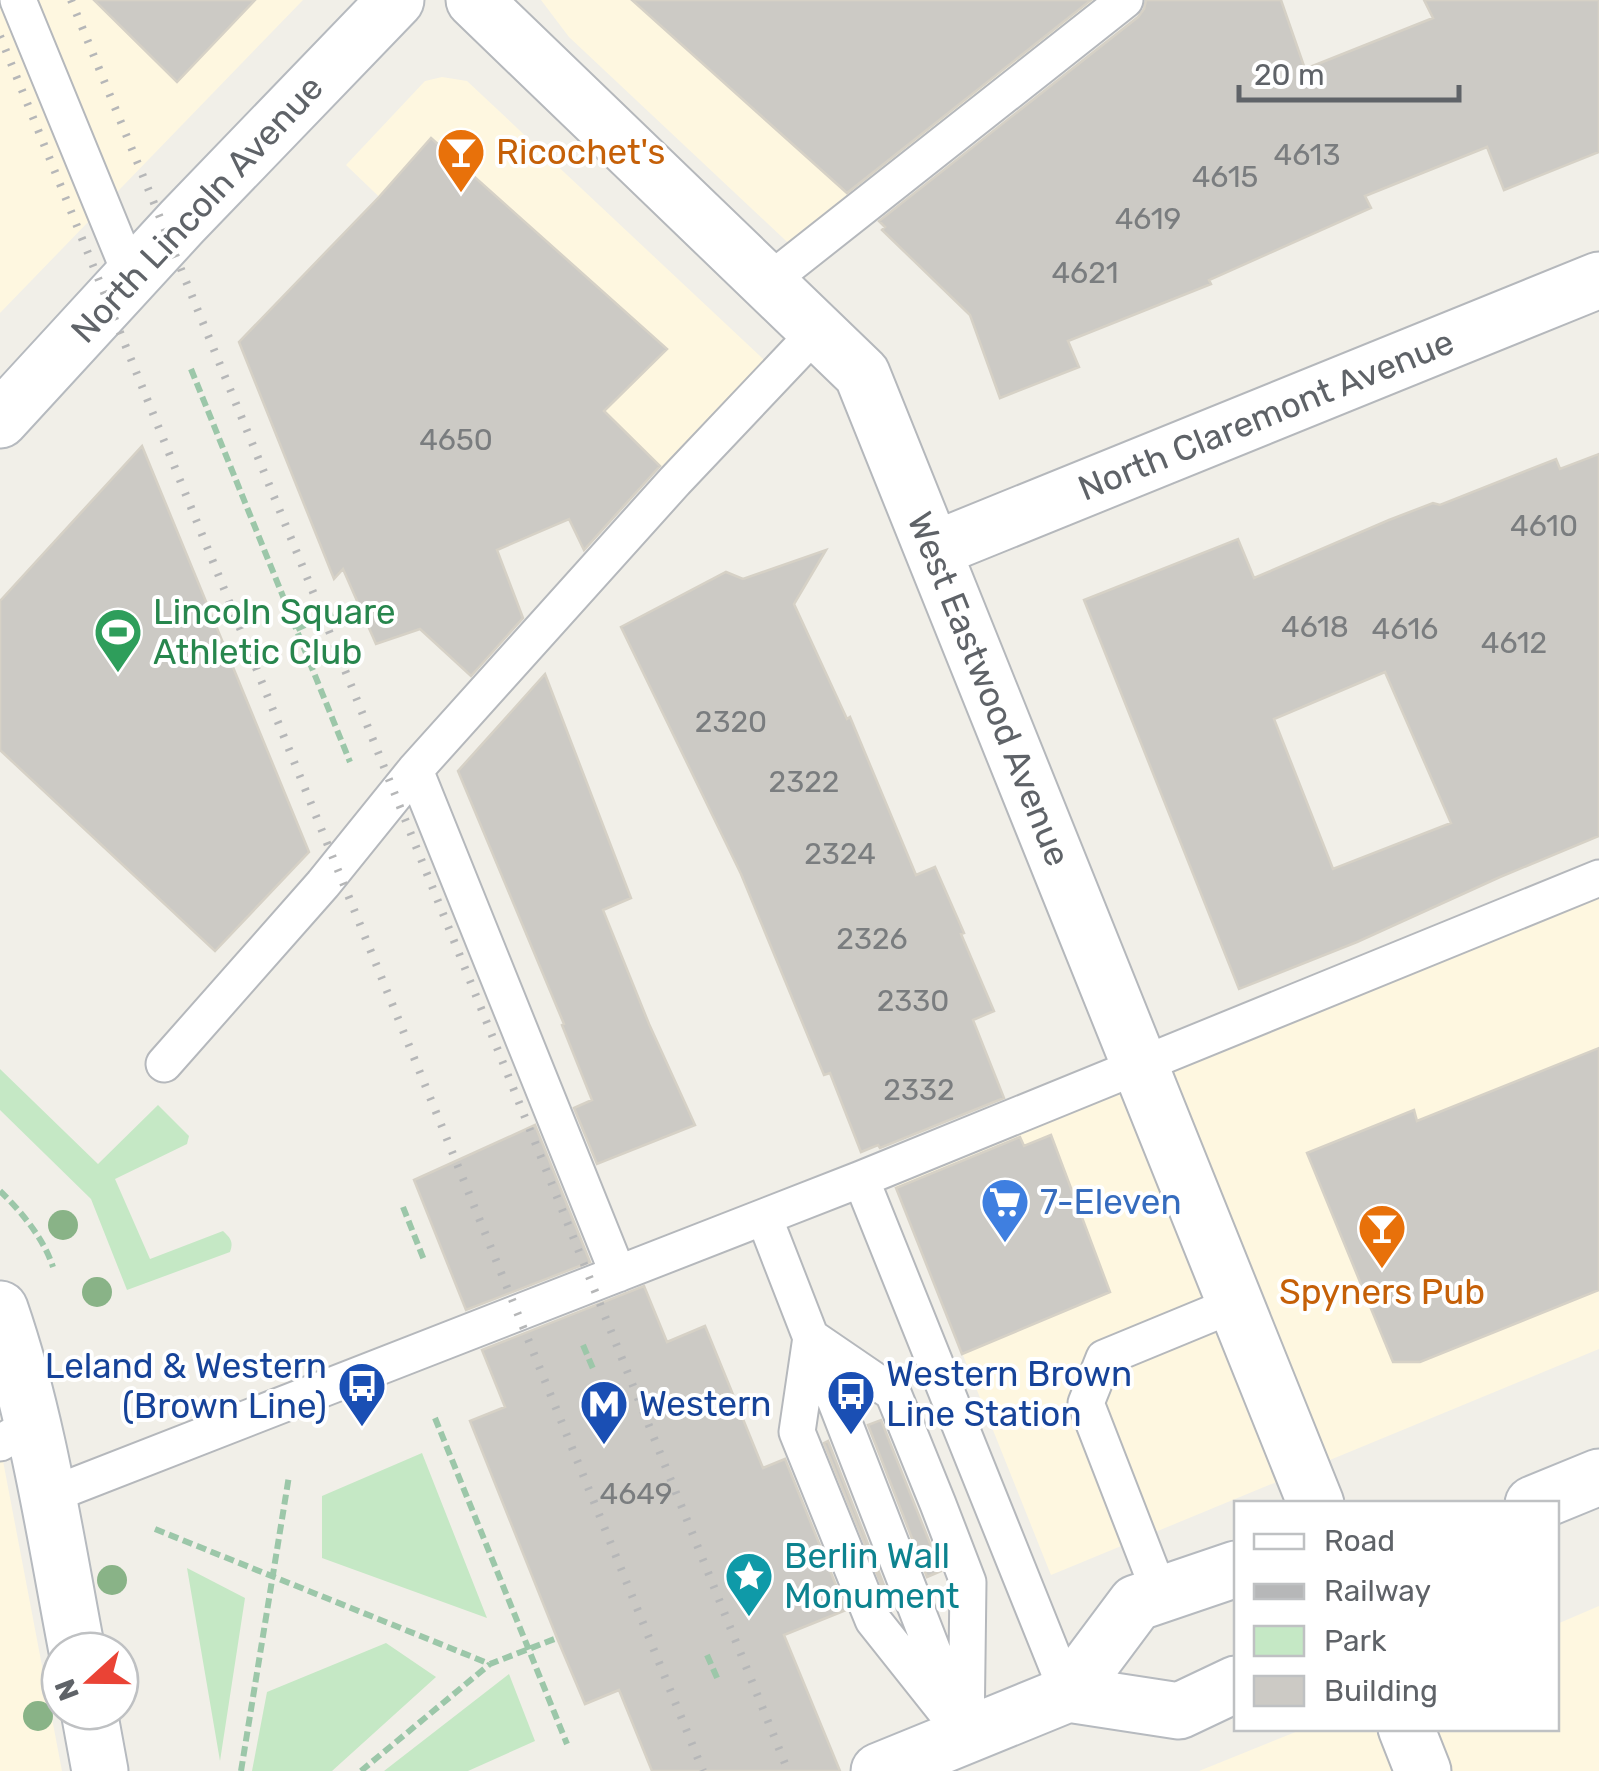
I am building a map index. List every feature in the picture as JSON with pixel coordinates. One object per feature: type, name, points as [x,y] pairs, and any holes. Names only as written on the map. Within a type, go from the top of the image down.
[{"type":"street","name":"North Lincoln Avenue","points":[[0,420],[182,222],[396,0]]},
{"type":"street","name":"West Eastwood Avenue","points":[[474,0],[862,374],[1315,1501]]},
{"type":"street","name":"North Claremont Avenue","points":[[933,550],[1599,280]]},
{"type":"street","points":[[0,1308],[19,1363],[17,1434],[48,1496],[73,1631]]},
{"type":"street","points":[[1540,1501],[1599,1477]]},
{"type":"street","points":[[879,1771],[1068,1694],[1136,1604],[1234,1570]]},
{"type":"street","points":[[1068,1694],[1179,1711],[1234,1685]]},
{"type":"street","points":[[93,1731],[100,1771]]},
{"type":"street","points":[[1407,1731],[1423,1771]]},
{"type":"lane","points":[[18,0],[132,278]]},
{"type":"lane","points":[[768,282],[1125,0]]},
{"type":"lane","points":[[164,1064],[323,884],[415,770],[818,330]]},
{"type":"lane","points":[[415,770],[618,1274]]},
{"type":"lane","points":[[48,1496],[861,1179],[1599,878]]},
{"type":"lane","points":[[861,1179],[1068,1694]]},
{"type":"lane","points":[[764,1217],[966,1737]]},
{"type":"lane","points":[[1161,1596],[1086,1403],[1104,1358],[1235,1304]]},
{"type":"lane","points":[[811,1337],[797,1432],[872,1620],[966,1737]]},
{"type":"lane","points":[[811,1337],[893,1392],[938,1504],[968,1582],[966,1737]]},
{"type":"path","points":[[296,629],[340,610]]},
{"type":"path","points":[[403,1207],[424,1260]]},
{"type":"path","points":[[434,1418],[568,1744]]},
{"type":"path","points":[[241,1771],[289,1476]]},
{"type":"path","points":[[155,1529],[490,1664]]},
{"type":"path","points":[[361,1771],[490,1664],[557,1638]]},
{"type":"path","points":[[706,1655],[718,1680]]},
{"type":"shaded area","points":[[0,0],[303,0],[0,313]]},
{"type":"shaded area","points":[[541,0],[1125,0],[801,255],[569,37]]},
{"type":"shaded area","points":[[442,77],[467,81],[778,373],[675,481],[346,165],[425,81]]},
{"type":"shaded area","points":[[1599,878],[1599,1349],[1051,1575],[888,1168]]},
{"type":"shaded area","points":[[0,1445],[40,1655],[40,1731],[54,1731],[62,1771],[0,1771]]},
{"type":"shaded area","points":[[1599,1606],[1599,1771],[1199,1771],[1298,1731],[1559,1731],[1559,1623]]},
{"type":"green space","points":[[0,1069],[98,1164],[158,1105],[189,1136],[187,1144],[115,1179],[150,1259],[223,1231],[231,1240],[230,1252],[127,1290],[91,1199],[0,1110]]},
{"type":"green space","points":[[422,1453],[487,1618],[322,1558],[322,1496]]},
{"type":"green space","points":[[187,1568],[245,1598],[220,1761]]},
{"type":"green space","points":[[386,1643],[436,1677],[332,1771],[252,1771],[267,1692]]},
{"type":"green space","points":[[509,1674],[535,1741],[468,1771],[384,1771]]},
{"type":"building","points":[[94,0],[255,0],[177,82]]},
{"type":"building","points":[[632,0],[1091,0],[847,193]]},
{"type":"building","points":[[1146,0],[1281,0],[1305,69],[1433,18],[1424,0],[1599,0],[1599,152],[1504,190],[1487,147],[1365,196],[1371,208],[1209,280],[1211,284],[1068,341],[1079,367],[1000,398],[970,315],[882,230],[885,227],[879,221],[1138,17]]},
{"type":"building","points":[[431,138],[667,349],[604,411],[660,466],[584,550],[569,519],[497,550],[523,618],[471,676],[420,629],[376,644],[343,569],[334,579],[239,342]]},
{"type":"building","name":"Lincoln Square Athletic Club","points":[[142,446],[309,852],[215,951],[0,750],[0,601]]},
{"type":"building","points":[[1599,454],[1599,836],[1239,989],[1084,600],[1238,539],[1254,578],[1389,520],[1433,503],[1440,505],[1556,459],[1560,469]],"holes":[[[1385,672],[1451,823],[1333,869],[1274,719]]]},
{"type":"building","points":[[826,550],[794,604],[847,719],[850,717],[916,875],[935,867],[964,933],[961,934],[994,1011],[973,1020],[1004,1098],[861,1152],[830,1073],[824,1075],[741,874],[621,627],[726,572],[743,579]]},
{"type":"building","points":[[545,674],[631,898],[603,910],[695,1125],[597,1164],[574,1108],[592,1100],[458,771]]},
{"type":"building","points":[[1599,1048],[1599,1290],[1420,1362],[1393,1362],[1307,1153],[1414,1110],[1417,1121]]},
{"type":"building","points":[[535,1125],[590,1262],[466,1310],[414,1180]]},
{"type":"building","name":"7-Eleven","points":[[1051,1135],[1110,1292],[962,1354],[896,1188],[1020,1137],[1024,1146]]},
{"type":"building","points":[[644,1286],[667,1342],[705,1326],[763,1468],[785,1459],[846,1610],[784,1635],[840,1771],[652,1771],[619,1690],[585,1704],[557,1638],[470,1421],[505,1407],[482,1350]]},
{"type":"building","points":[[881,1420],[941,1571],[927,1577],[868,1425]]},
{"type":"building","points":[[828,1441],[887,1593],[885,1594],[824,1443]]},
{"type":"railway","points":[[71,0],[788,1771]]},
{"type":"railway","points":[[0,36],[703,1771]]},
{"type":"place","name":"Ricochet's","points":[[461,194]]},
{"type":"place","name":"Lincoln Square Athletic Club","points":[[118,674]]},
{"type":"place","name":"7-Eleven","points":[[1005,1244]]},
{"type":"place","name":"Spyners Pub","points":[[1382,1270]]},
{"type":"place","name":"Leland & Western (Brown Line)","points":[[362,1428]]},
{"type":"place","name":"Western Brown Line Station","points":[[851,1436]]},
{"type":"place","name":"Western","points":[[604,1446]]},
{"type":"place","name":"Berlin Wall Monument","points":[[749,1618]]}]
